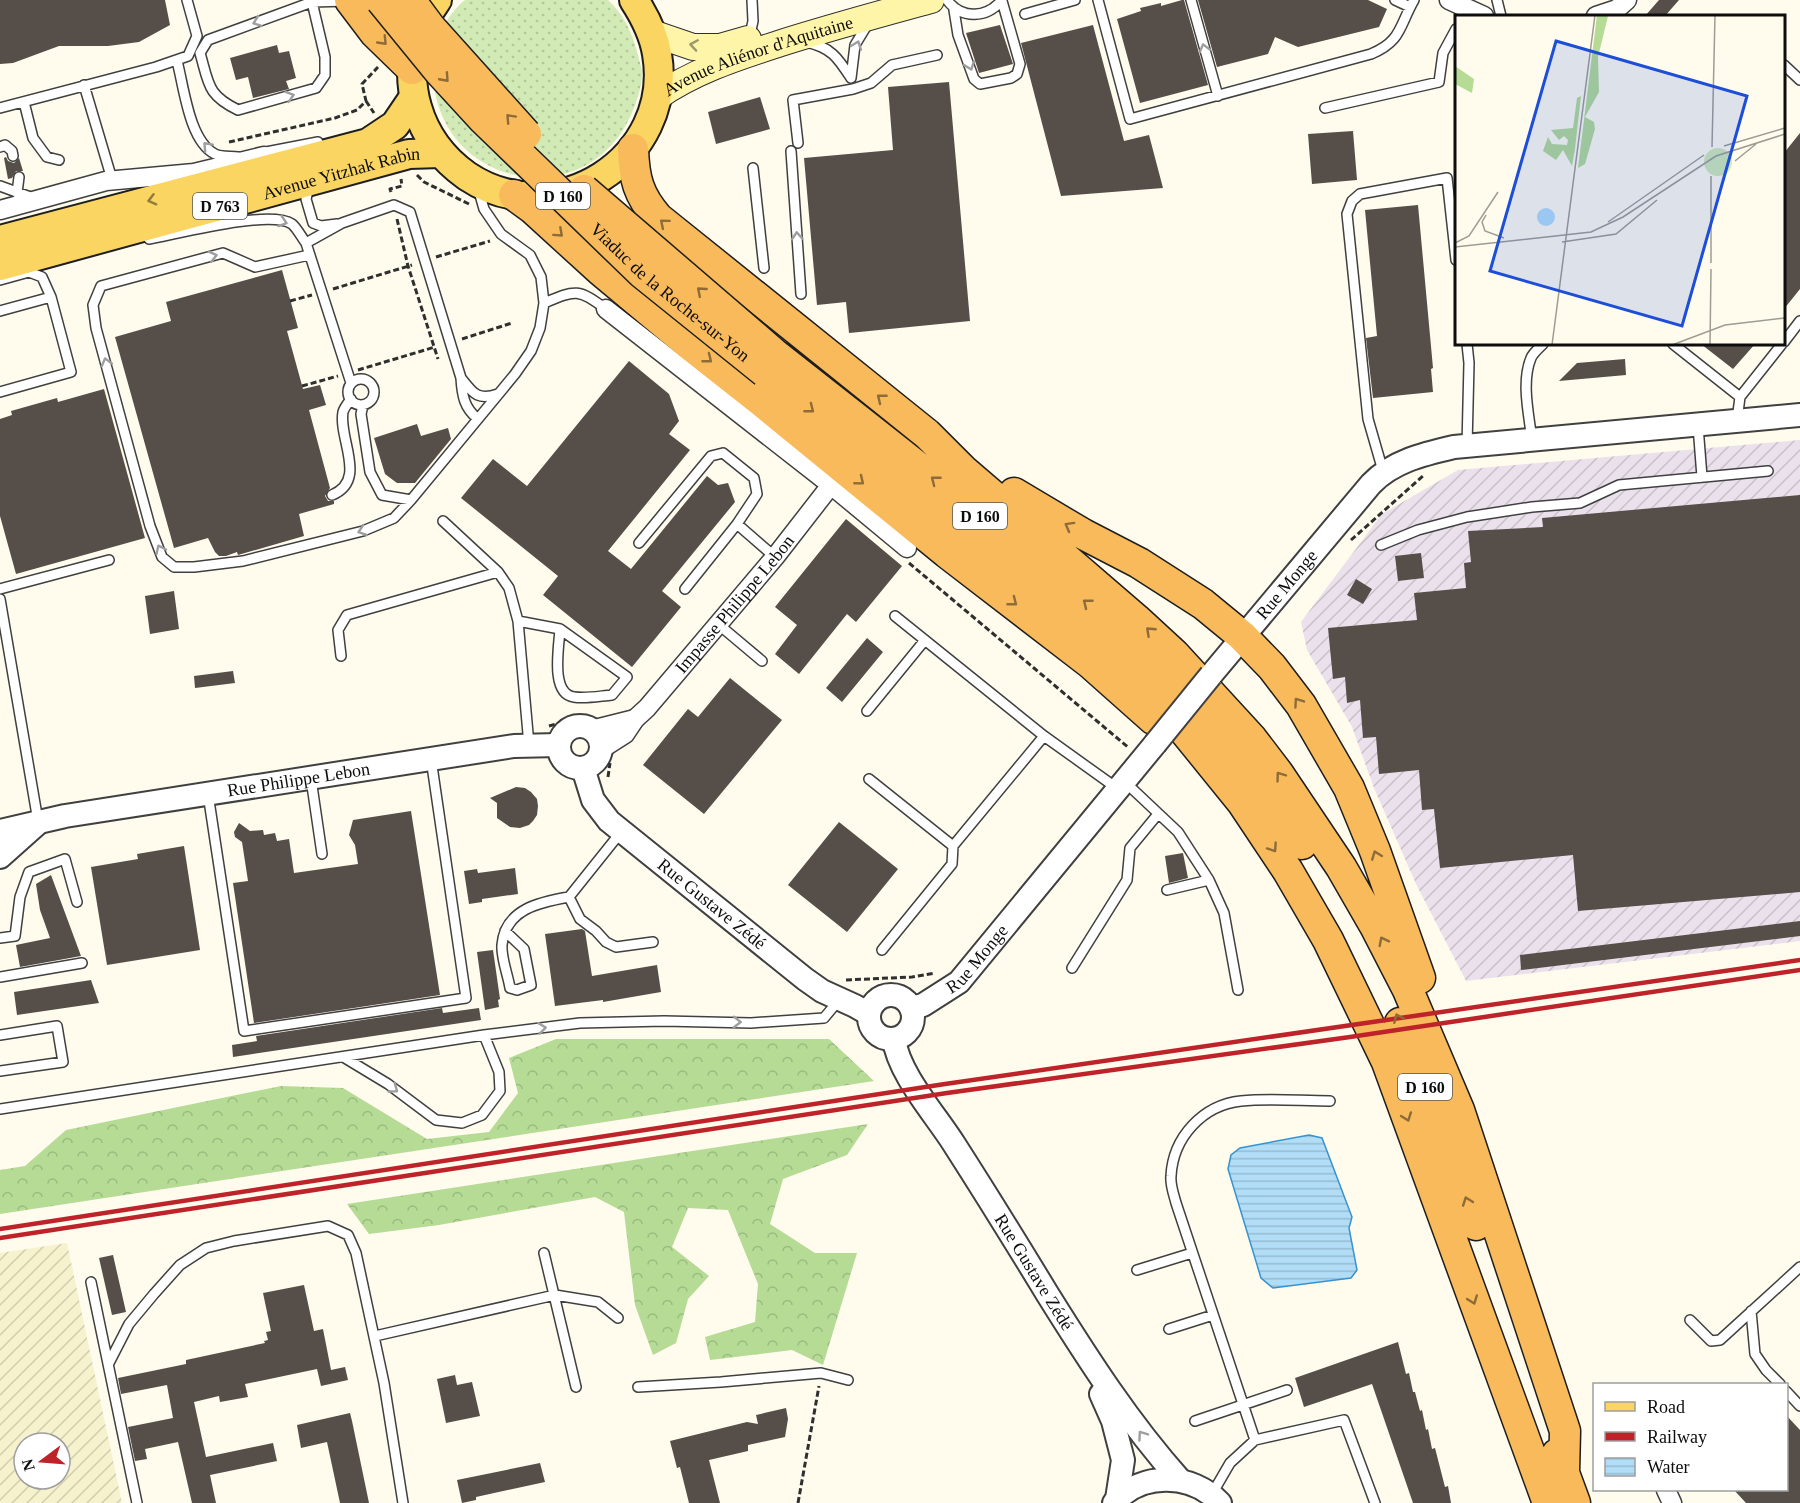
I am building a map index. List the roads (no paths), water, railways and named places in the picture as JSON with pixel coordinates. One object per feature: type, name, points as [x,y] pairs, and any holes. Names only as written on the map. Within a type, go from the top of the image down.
[{"type":"highway","name":"Viaduc de la Roche-sur-Yon","points":[[381,0],[439,71],[484,120],[642,273],[771,364]]},
{"type":"highway","name":"Viaduc de la Roche-sur-Yon","points":[[410,0],[430,27],[499,106],[559,169],[771,364]]},
{"type":"highway","points":[[351,1],[406,72]]},
{"type":"highway","points":[[633,148],[636,181],[645,203],[657,218],[927,434],[1029,503],[1139,563],[1203,604],[1242,636],[1272,667],[1300,705],[1349,788],[1379,862],[1451,1068],[1459,1110]]},
{"type":"highway","points":[[514,195],[690,345],[947,553],[1090,663],[1149,716],[1200,750]]},
{"type":"highway","name":"D 160","points":[[771,364],[1123,662],[1160,701],[1242,802],[1288,871],[1328,940],[1387,1062],[1548,1503]]},
{"type":"highway","name":"D 160","points":[[771,364],[967,505],[1096,611],[1137,647],[1218,735],[1261,786],[1309,855],[1353,927],[1385,988],[1412,1051],[1575,1503]]},
{"type":"highway","points":[[927,434],[963,470],[1144,626],[1252,740],[1314,825],[1376,926],[1408,990],[1459,1110],[1565,1431],[1564,1473]]},
{"type":"highway","points":[[1534,1468],[1534,1503]]},
{"type":"main road","points":[[436,0],[427,13],[406,72],[420,117],[429,136],[441,153],[480,196],[495,190],[514,195],[541,197],[568,193],[593,183],[615,168],[633,148],[648,124],[657,97],[659,75],[657,54],[652,33],[634,0]]},
{"type":"main road","name":"Avenue Aliénor d'Aquitaine","points":[[652,33],[693,47],[720,47],[893,0]]},
{"type":"main road","name":"Avenue Aliénor d'Aquitaine","points":[[657,97],[677,82],[710,68],[792,40],[873,15],[943,5]]},
{"type":"main road","name":"Avenue Yitzhak Rabin","points":[[0,240],[368,143],[395,125],[406,72]]},
{"type":"main road","name":"Avenue Yitzhak Rabin","points":[[0,266],[409,154],[441,153]]},
{"type":"street","points":[[1599,15],[1617,9],[1627,0]]},
{"type":"street","points":[[1459,6],[1482,15]]},
{"type":"street","points":[[0,210],[84,187],[128,178],[194,173],[344,138],[368,143]]},
{"type":"street","points":[[606,309],[831,485],[907,548]]},
{"type":"street","name":"Rue Monge","points":[[911,1008],[923,1005],[959,982],[1122,786],[1242,636],[1383,471],[1419,455],[1467,446],[1800,415]]},
{"type":"street","name":"Impasse Philippe Lebon","points":[[592,732],[630,727],[775,556],[831,485]]},
{"type":"street","points":[[573,727],[585,727],[592,732],[592,764],[583,768],[568,765],[559,753],[563,734],[573,727]]},
{"type":"street","name":"Rue Philippe Lebon","points":[[0,831],[64,816],[431,759],[530,745],[559,745]]},
{"type":"street","name":"Rue Gustave Zédé","points":[[583,768],[593,800],[601,812],[621,831],[805,979],[841,990],[855,1006],[869,1014]]},
{"type":"street","name":"Rue Philippe Lebon","points":[[0,857],[38,823]]},
{"type":"street","points":[[887,995],[901,998],[911,1008],[910,1028],[900,1037],[887,1038],[875,1032],[869,1021],[869,1014],[875,1002],[887,995]]},
{"type":"street","name":"Rue Gustave Zédé","points":[[894,1038],[895,1051],[906,1072],[947,1132],[1083,1351],[1151,1448],[1180,1480]]},
{"type":"street","name":"Rue Gustave Zédé","points":[[1083,1351],[1113,1422],[1123,1460],[1116,1501]]},
{"type":"street","points":[[1116,1501],[1136,1486],[1158,1480],[1180,1480],[1197,1485],[1216,1499]]},
{"type":"lane","points":[[187,0],[197,36],[188,56]]},
{"type":"lane","points":[[749,39],[753,21],[752,0]]},
{"type":"lane","points":[[943,5],[947,0]]},
{"type":"lane","points":[[1025,14],[1075,0]]},
{"type":"lane","points":[[1098,0],[1130,119],[1386,48],[1396,39],[1412,4],[1395,0]]},
{"type":"lane","points":[[1191,0],[1218,96]]},
{"type":"lane","points":[[1497,0],[1501,15]]},
{"type":"lane","points":[[200,53],[212,92],[223,103],[238,110],[316,88],[325,75],[325,57],[312,1]]},
{"type":"lane","points":[[0,108],[177,61],[200,53],[208,40],[312,1],[351,1]]},
{"type":"lane","points":[[1002,1],[1020,64],[1017,74],[1011,78],[980,84],[974,80],[958,34],[943,5],[968,15],[992,10],[1002,1]]},
{"type":"lane","points":[[792,40],[816,44],[838,57],[851,78],[855,45],[873,15]]},
{"type":"lane","points":[[1325,108],[1439,82],[1443,53],[1455,30]]},
{"type":"lane","points":[[801,294],[793,100],[862,86],[871,83],[892,65],[937,55]]},
{"type":"lane","points":[[177,61],[195,130],[206,147],[217,155],[237,157],[333,140]]},
{"type":"lane","points":[[1785,66],[1800,80]]},
{"type":"lane","points":[[84,85],[111,176],[128,178]]},
{"type":"lane","points":[[24,102],[33,138],[47,158],[59,160]]},
{"type":"lane","points":[[0,147],[5,145],[14,156]]},
{"type":"lane","points":[[84,187],[94,184],[101,174],[102,149]]},
{"type":"lane","points":[[753,168],[764,268]]},
{"type":"lane","points":[[17,194],[19,177]]},
{"type":"lane","points":[[1383,471],[1368,419],[1347,214],[1352,201],[1360,194],[1446,178],[1455,252]]},
{"type":"lane","points":[[310,182],[306,199],[313,223],[321,226],[342,223],[394,206],[410,212],[461,378],[466,406],[478,419]]},
{"type":"lane","points":[[0,186],[39,200]]},
{"type":"lane","points":[[309,255],[255,267],[223,253],[101,286],[93,305],[96,328],[150,526],[162,557],[174,567],[194,567],[274,555],[363,531],[394,518],[499,394],[531,351],[540,328],[544,303],[541,278],[530,255],[501,234],[480,196]]},
{"type":"lane","points":[[137,242],[268,218],[292,224],[306,243],[351,383],[348,391],[351,399],[354,403],[363,405],[371,401],[372,384],[362,378],[351,383]]},
{"type":"lane","points":[[306,243],[342,223]]},
{"type":"lane","points":[[81,244],[114,244]]},
{"type":"lane","points":[[0,280],[29,273],[42,277],[51,297],[71,372],[0,392]]},
{"type":"lane","points":[[544,303],[568,293],[584,293],[606,309]]},
{"type":"lane","points":[[0,311],[51,297]]},
{"type":"lane","points":[[1785,340],[1800,321]]},
{"type":"lane","points":[[1467,345],[1469,363],[1467,446]]},
{"type":"lane","points":[[1532,440],[1527,392],[1528,371],[1532,356],[1542,345]]},
{"type":"lane","points":[[1674,345],[1740,397]]},
{"type":"lane","points":[[1737,420],[1740,397],[1781,345]]},
{"type":"lane","points":[[461,378],[475,395],[487,398],[499,394]]},
{"type":"lane","points":[[332,495],[344,488],[350,476],[343,411],[351,399]]},
{"type":"lane","points":[[363,405],[361,414],[370,472],[382,495],[411,500]]},
{"type":"lane","points":[[1698,424],[1702,477]]},
{"type":"lane","points":[[639,543],[711,456],[723,453],[754,478],[757,494],[685,589]]},
{"type":"lane","points":[[1381,545],[1419,530],[1467,517],[1532,507],[1580,503],[1618,485],[1768,471]]},
{"type":"lane","points":[[443,521],[498,572],[509,588],[518,621],[530,745]]},
{"type":"lane","points":[[736,524],[775,556]]},
{"type":"lane","points":[[0,590],[109,560]]},
{"type":"lane","points":[[341,656],[338,630],[347,615],[498,572]]},
{"type":"lane","points":[[0,599],[38,823]]},
{"type":"lane","points":[[895,616],[1044,736],[1122,786],[1178,832],[1209,880],[1224,913],[1238,990]]},
{"type":"lane","points":[[518,621],[560,629],[627,677],[612,695],[572,698],[564,693],[558,683],[560,629]]},
{"type":"lane","points":[[718,624],[762,661]]},
{"type":"lane","points":[[867,711],[926,640]]},
{"type":"lane","points":[[882,950],[952,864],[953,846],[1044,736]]},
{"type":"lane","points":[[208,794],[244,1031],[466,998],[431,759]]},
{"type":"lane","points":[[311,778],[322,854]]},
{"type":"lane","points":[[869,780],[953,846]]},
{"type":"lane","points":[[1072,968],[1127,880],[1130,848],[1158,814]]},
{"type":"lane","points":[[505,931],[524,949],[531,986],[517,990],[510,987],[501,947],[505,931],[520,912],[538,902],[569,897],[621,831]]},
{"type":"lane","points":[[0,938],[15,936],[20,897],[29,872],[65,859],[77,902]]},
{"type":"lane","points":[[1167,890],[1209,880]]},
{"type":"lane","points":[[569,897],[580,919],[606,942],[616,947],[653,942]]},
{"type":"lane","points":[[0,977],[82,963]]},
{"type":"lane","points":[[0,1109],[484,1035],[580,1023],[663,1021],[751,1023],[824,1018],[841,990]]},
{"type":"lane","points":[[0,1035],[57,1026],[63,1062],[0,1071]]},
{"type":"lane","points":[[345,1058],[388,1084],[436,1120],[462,1123],[482,1114],[500,1091],[499,1072],[484,1035]]},
{"type":"lane","points":[[1255,1440],[1176,1203],[1171,1177],[1176,1149],[1188,1129],[1202,1115],[1217,1107],[1240,1101],[1330,1101]]},
{"type":"lane","points":[[109,1363],[129,1324],[147,1302],[180,1265],[206,1248],[234,1241],[328,1226],[348,1235],[356,1253],[375,1336],[396,1450],[403,1503]]},
{"type":"lane","points":[[544,1253],[576,1387]]},
{"type":"lane","points":[[1137,1270],[1192,1253]]},
{"type":"lane","points":[[1690,1320],[1711,1341],[1720,1340],[1800,1267]]},
{"type":"lane","points":[[91,1282],[137,1503]]},
{"type":"lane","points":[[375,1336],[555,1295],[598,1302],[618,1318]]},
{"type":"lane","points":[[1752,1311],[1755,1354],[1779,1383]]},
{"type":"lane","points":[[1169,1329],[1213,1315]]},
{"type":"lane","points":[[638,1387],[821,1373],[848,1380]]},
{"type":"lane","points":[[1195,1421],[1287,1390]]},
{"type":"lane","points":[[1788,1393],[1800,1406]]},
{"type":"lane","points":[[1216,1499],[1230,1463],[1255,1440],[1344,1420],[1375,1503]]},
{"type":"water","points":[[1309,1135],[1322,1138],[1352,1217],[1349,1228],[1357,1270],[1351,1278],[1273,1288],[1261,1278],[1228,1169],[1231,1155],[1240,1148]]},
{"type":"railway","points":[[0,1229],[945,1084],[1800,960]]},
{"type":"railway","points":[[0,1238],[947,1093],[1350,1037],[1800,970]]}]
